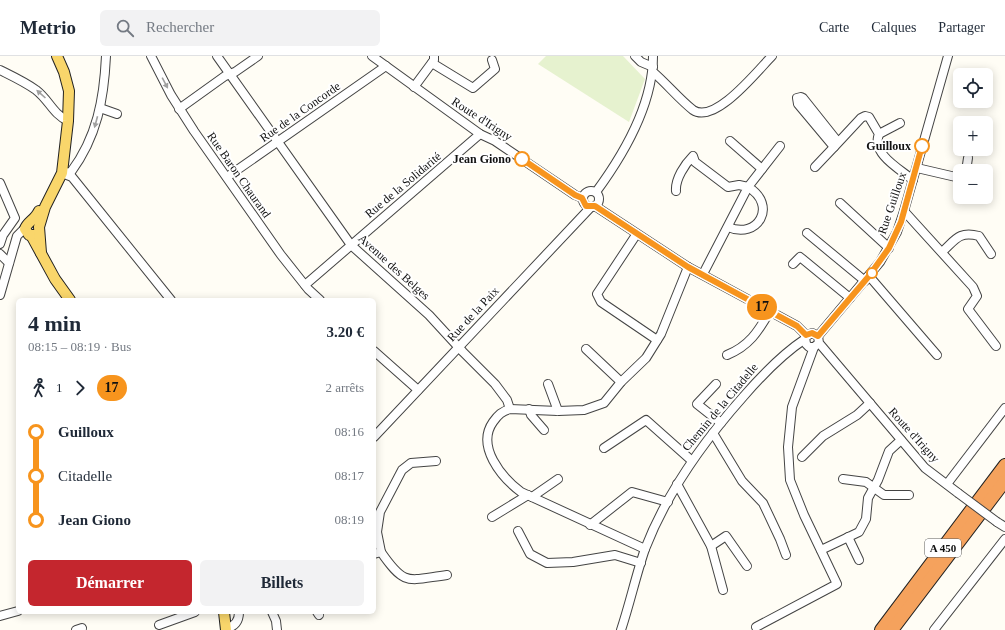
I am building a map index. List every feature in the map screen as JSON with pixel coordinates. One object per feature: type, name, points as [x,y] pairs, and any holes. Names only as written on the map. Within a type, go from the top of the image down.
[{"type":"highway","name":"A 450","points":[[881,630],[1005,465]]},
{"type":"highway","name":"A 450","points":[[892,630],[1005,481]]},
{"type":"main road","points":[[57,56],[64,72],[69,91],[68,121],[62,173],[32,230],[41,253],[55,279],[69,298]]},
{"type":"main road","points":[[224,614],[226,629]]},
{"type":"street","points":[[62,173],[71,172],[90,141],[100,108],[106,56]]},
{"type":"street","name":"Rue Baron Chaurand","points":[[151,56],[179,109],[281,255],[305,285],[318,298]]},
{"type":"street","name":"Avenue des Belges","points":[[217,56],[350,245],[429,315],[495,384],[507,400],[510,409]]},
{"type":"street","points":[[179,109],[258,56]]},
{"type":"street","name":"Route d'Irigny","points":[[372,56],[480,134],[495,141],[575,195],[582,198]]},
{"type":"street","points":[[635,56],[653,70],[695,111],[705,113],[715,110],[728,101],[772,56]]},
{"type":"street","points":[[596,192],[620,157],[643,108],[652,83],[653,56]]},
{"type":"street","name":"Rue Guilloux","points":[[756,627],[837,584],[804,515],[790,480],[788,447],[792,407],[817,342],[889,248],[904,211],[948,56]]},
{"type":"street","points":[[414,87],[433,59],[473,88],[495,69],[492,60]]},
{"type":"street","name":"Rue de la Concorde","points":[[227,177],[386,66]]},
{"type":"street","points":[[0,70],[36,90],[48,101],[58,116],[68,121]]},
{"type":"street","points":[[798,96],[803,98],[836,145],[798,104],[798,96]]},
{"type":"street","points":[[100,108],[117,114]]},
{"type":"street","points":[[815,167],[861,118],[865,116],[869,117],[879,134],[877,142],[879,151],[913,180]]},
{"type":"street","points":[[879,134],[900,123]]},
{"type":"street","name":"Rue de la Solidarité","points":[[305,285],[480,134]]},
{"type":"street","points":[[730,141],[762,169]]},
{"type":"street","points":[[703,274],[748,186],[780,146]]},
{"type":"street","points":[[676,191],[676,184],[687,162],[693,156],[696,162],[728,188],[740,185],[748,186],[756,191],[761,198],[763,208],[760,218],[755,225],[747,229],[738,230],[728,227]]},
{"type":"street","points":[[967,164],[968,158]]},
{"type":"street","points":[[916,168],[953,176]]},
{"type":"street","points":[[62,173],[72,177],[169,298]]},
{"type":"street","points":[[0,183],[14,218],[3,235],[0,244]]},
{"type":"street","points":[[588,191],[596,192],[599,200],[592,207],[584,204],[582,198],[588,191]]},
{"type":"street","points":[[840,203],[889,248]]},
{"type":"street","name":"Route d'Irigny","points":[[592,207],[688,267],[797,326],[806,337],[808,346],[817,342],[925,468],[1005,527]]},
{"type":"street","name":"Rue de la Paix","points":[[376,435],[592,207]]},
{"type":"street","points":[[904,211],[973,286],[977,296],[968,309],[996,346]]},
{"type":"street","points":[[0,295],[17,236],[32,230]]},
{"type":"street","points":[[807,233],[867,278],[937,355]]},
{"type":"street","points":[[942,252],[960,236],[967,233],[979,236],[991,254]]},
{"type":"street","points":[[636,235],[597,294],[601,302],[657,340]]},
{"type":"street","points":[[0,254],[9,263]]},
{"type":"street","points":[[793,264],[800,257],[850,298]]},
{"type":"street","points":[[645,549],[530,496],[514,486],[506,479],[494,460],[486,440],[491,425],[497,416],[503,411],[510,409],[558,411],[584,410],[604,403],[621,382],[646,358],[657,340],[688,267]]},
{"type":"street","points":[[726,355],[737,351],[756,335],[770,311]]},
{"type":"street","points":[[806,337],[812,333],[817,342]]},
{"type":"street","name":"Chemin de la Citadelle","points":[[621,630],[645,549],[691,460],[721,422],[769,367],[788,350],[806,337]]},
{"type":"street","points":[[586,349],[621,382]]},
{"type":"street","points":[[376,353],[418,390]]},
{"type":"street","points":[[548,384],[558,411]]},
{"type":"street","points":[[716,384],[697,404],[721,422]]},
{"type":"street","points":[[802,458],[823,436],[857,415],[870,403]]},
{"type":"street","points":[[947,484],[1005,408]]},
{"type":"street","points":[[529,410],[531,416],[544,430]]},
{"type":"street","points":[[604,448],[646,420],[691,460]]},
{"type":"street","points":[[713,433],[742,481],[762,503],[780,539],[786,555]]},
{"type":"street","points":[[821,550],[859,532],[866,519],[868,498],[874,488],[889,451],[901,440]]},
{"type":"street","points":[[436,461],[411,463],[402,470],[380,512],[377,532],[378,553],[400,576],[409,579],[447,575]]},
{"type":"street","points":[[492,517],[558,479]]},
{"type":"street","points":[[843,479],[866,482],[884,495],[909,495]]},
{"type":"street","points":[[678,484],[711,546],[723,590]]},
{"type":"street","points":[[590,524],[632,492],[668,502]]},
{"type":"street","points":[[518,531],[530,554],[547,563],[573,562],[615,556],[641,563]]},
{"type":"street","points":[[711,546],[726,536],[746,566]]},
{"type":"street","points":[[848,537],[859,560]]},
{"type":"street","points":[[934,630],[1005,539]]},
{"type":"street","points":[[0,616],[16,612]]},
{"type":"street","points":[[159,625],[189,614]]},
{"type":"street","points":[[226,629],[235,624],[239,619],[239,614]]},
{"type":"street","points":[[273,614],[276,621],[277,630]]},
{"type":"green space","points":[[546,56],[623,56],[645,79],[629,122],[538,64]]},
{"type":"bus line","name":"17","points":[[522,159],[575,195],[582,198],[586,206],[590,208],[595,206],[636,235],[688,267],[797,326],[806,335],[814,333],[818,336],[869,276],[889,248],[901,222],[922,146]]},
{"type":"place","name":"Guilloux","points":[[922,146]]},
{"type":"place","name":"Jean Giono","points":[[522,159]]}]
